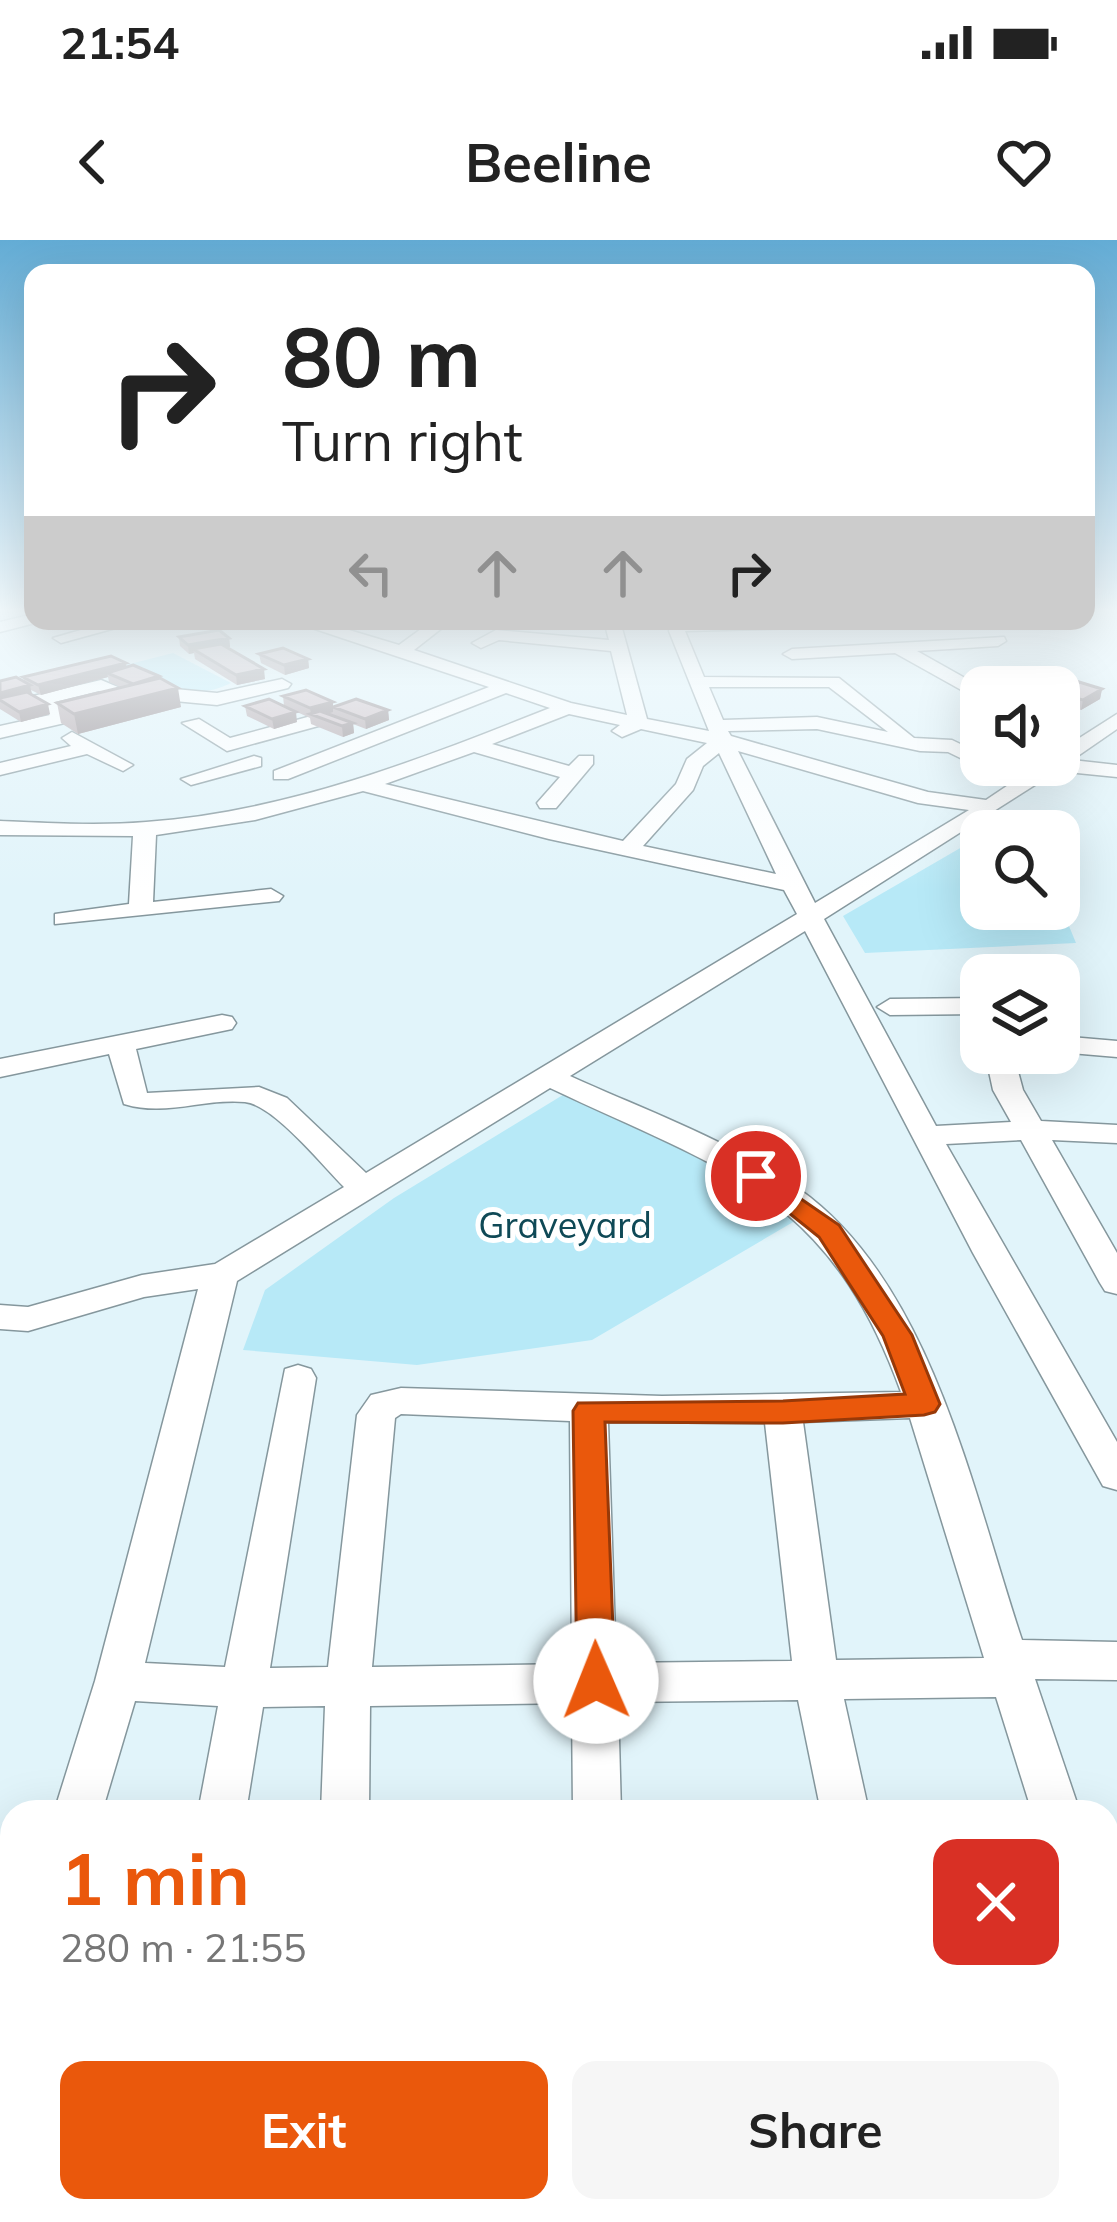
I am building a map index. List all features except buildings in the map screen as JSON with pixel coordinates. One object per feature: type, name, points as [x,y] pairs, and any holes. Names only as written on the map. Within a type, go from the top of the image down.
[{"type":"street","points":[[49,705],[68,718]]},
{"type":"street","points":[[0,733],[115,705]]},
{"type":"street","points":[[327,705],[359,732]]},
{"type":"street","points":[[384,711],[400,714],[422,705]]},
{"type":"street","points":[[281,775],[459,705]]},
{"type":"street","points":[[563,705],[639,723],[718,733],[926,798],[990,807]]},
{"type":"street","points":[[634,705],[639,723]]},
{"type":"street","points":[[706,705],[926,1136],[1117,1475]]},
{"type":"street","points":[[863,705],[916,744]]},
{"type":"street","points":[[0,828],[145,829],[215,820],[362,784],[568,707]]},
{"type":"street","points":[[227,745],[338,711]]},
{"type":"street","points":[[43,723],[123,765]]},
{"type":"street","points":[[192,723],[316,798]]},
{"type":"street","points":[[618,734],[639,723]]},
{"type":"street","points":[[628,848],[686,786],[694,763],[718,733],[817,723],[960,751]]},
{"type":"street","points":[[473,746],[580,767],[548,803]]},
{"type":"street","points":[[0,769],[90,747]]},
{"type":"street","points":[[191,779],[254,762]]},
{"type":"street","points":[[1080,766],[1117,771]]},
{"type":"street","points":[[362,784],[794,885]]},
{"type":"street","points":[[0,1318],[28,1319],[142,1286],[224,1274],[1019,786]]},
{"type":"street","points":[[141,909],[145,829]]},
{"type":"street","points":[[64,919],[272,896]]},
{"type":"street","points":[[890,1007],[960,1006]]},
{"type":"street","points":[[0,1068],[222,1023]]},
{"type":"street","points":[[122,1046],[134,1098],[151,1103],[260,1095],[277,1104],[364,1189]]},
{"type":"street","points":[[1080,1046],[1117,1049]]},
{"type":"street","points":[[1004,1074],[1008,1090],[1117,1283]]},
{"type":"street","points":[[550,1078],[756,1176],[813,1216],[875,1296],[904,1351],[924,1404],[1052,1800]]},
{"type":"street","points":[[926,1136],[1030,1130],[1117,1134]]},
{"type":"street","points":[[83,1800],[118,1681],[216,1288],[224,1274]]},
{"type":"street","points":[[224,1800],[298,1378]]},
{"type":"street","points":[[345,1800],[348,1686],[379,1409],[401,1401],[589,1411],[783,1412],[924,1404]]},
{"type":"street","points":[[589,1411],[597,1800]]},
{"type":"street","points":[[783,1412],[816,1677],[842,1800]]},
{"type":"street","points":[[118,1681],[243,1688],[816,1677],[1117,1661]]},
{"type":"green space","points":[[960,848],[960,930],[1071,930],[1076,943],[865,953],[843,916]]},
{"type":"green space","name":"Graveyard","points":[[571,1090],[812,1211],[592,1340],[417,1365],[243,1350],[265,1290],[394,1198]]},
{"type":"route","points":[[596,1681],[589,1411],[783,1412],[924,1404],[897,1335],[829,1231],[756,1176]]}]
